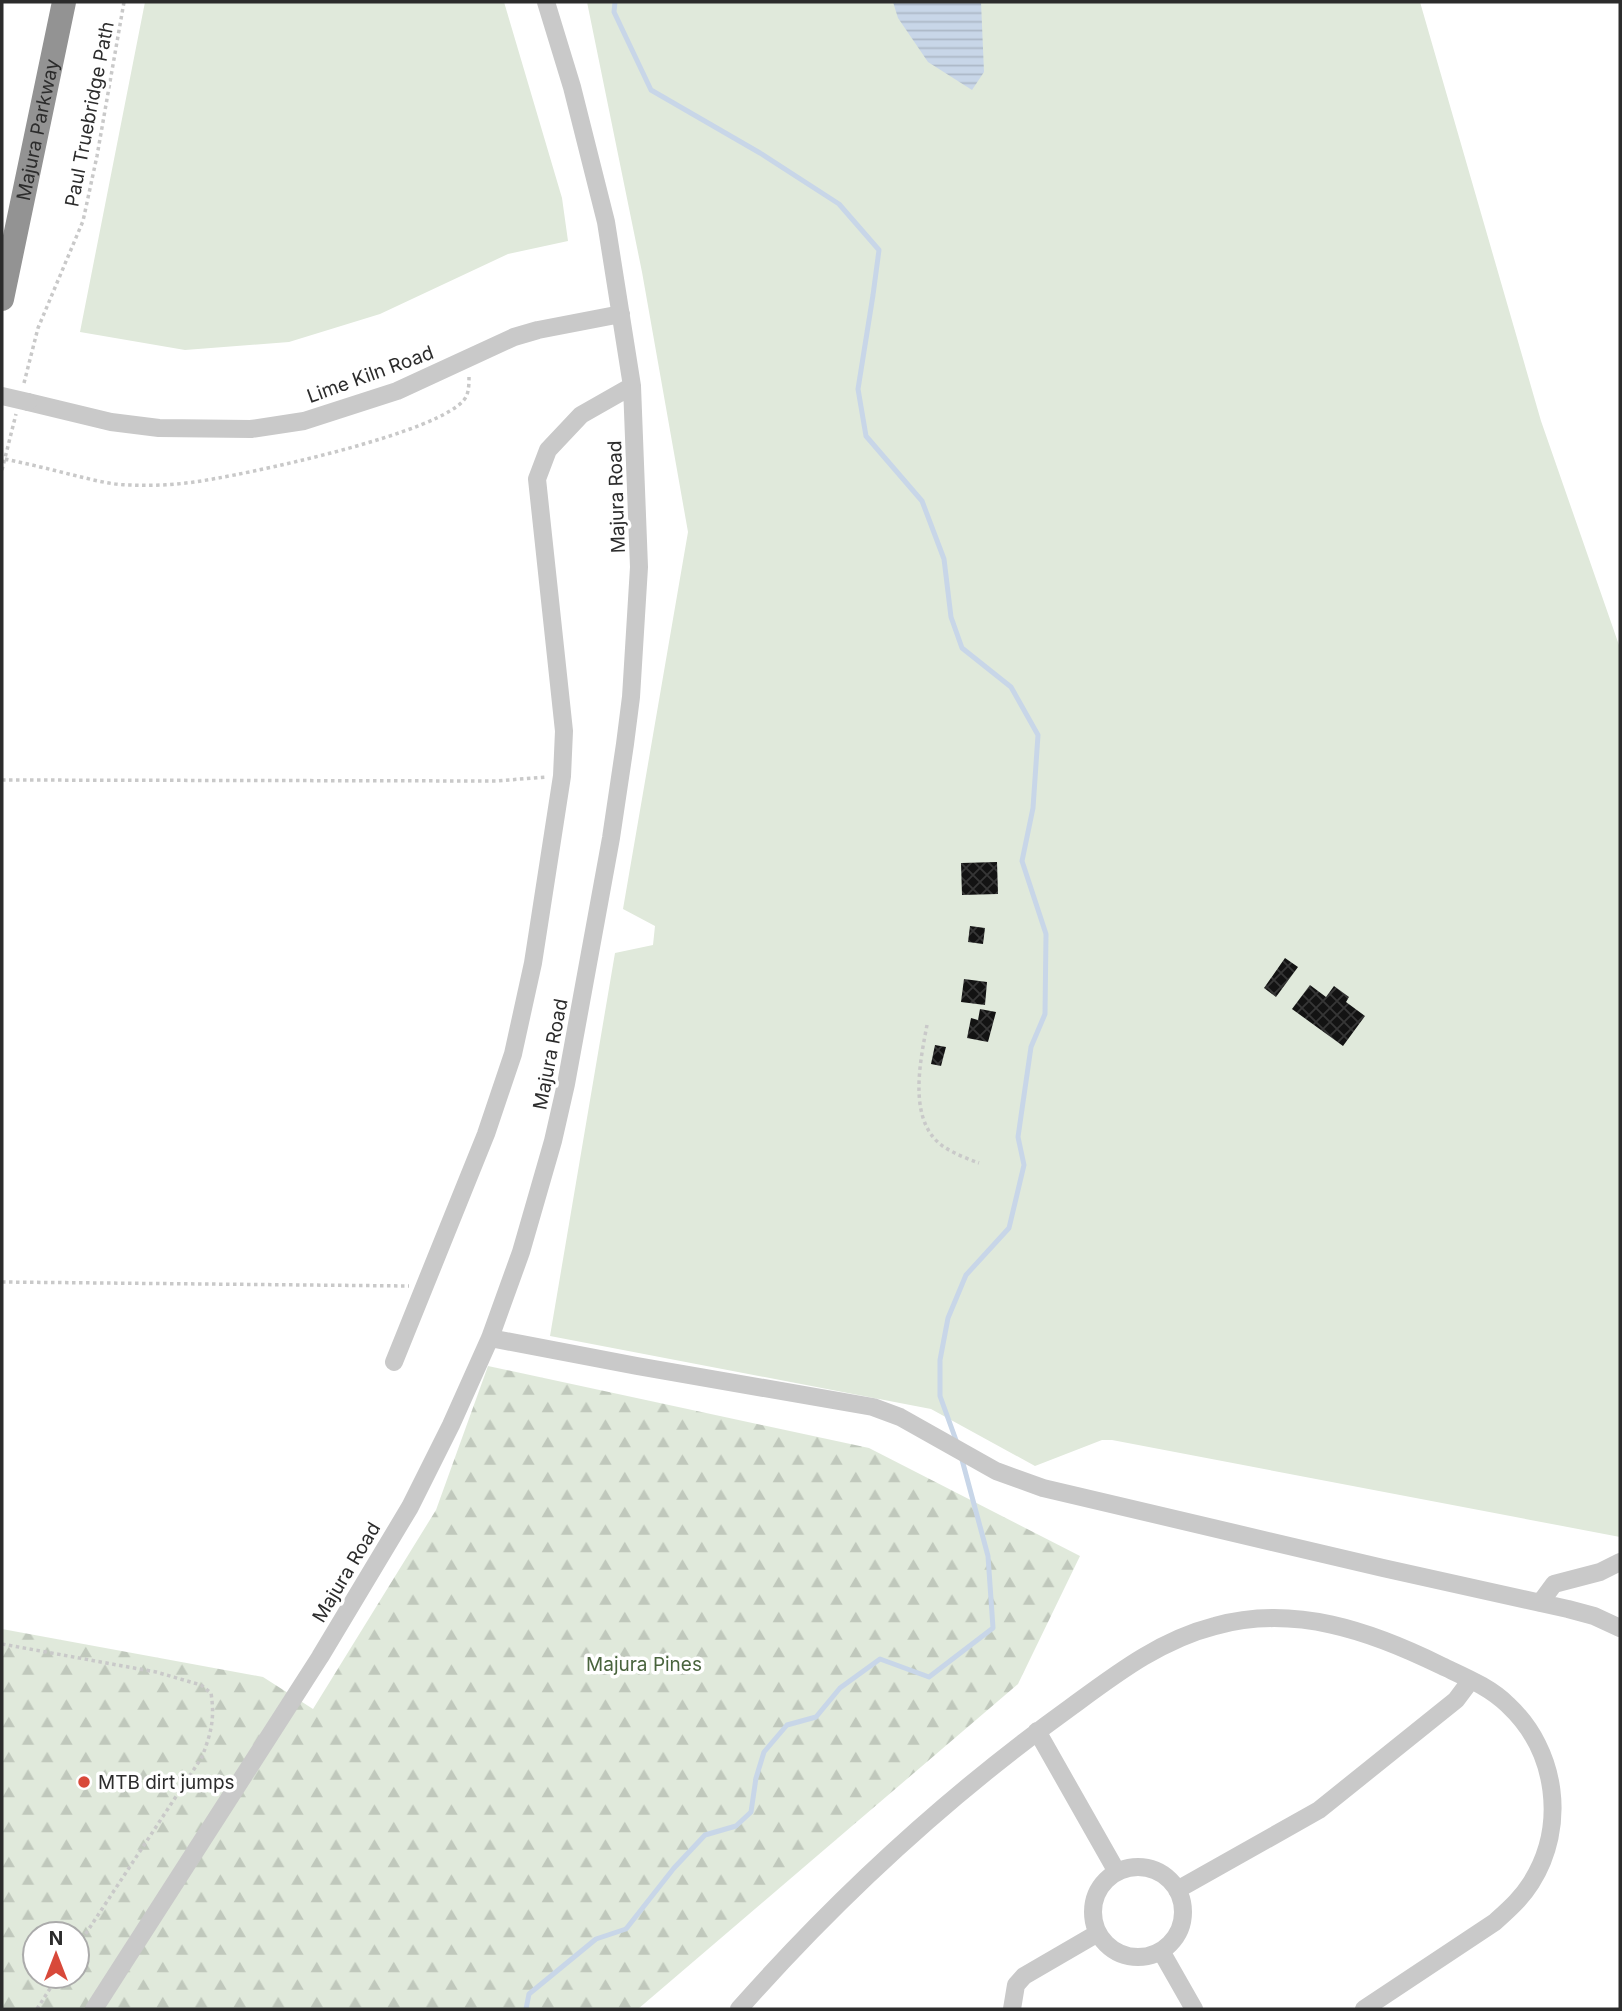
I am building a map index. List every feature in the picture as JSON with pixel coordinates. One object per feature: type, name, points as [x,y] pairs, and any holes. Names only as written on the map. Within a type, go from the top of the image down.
[{"type":"highway","name":"Majura Parkway","points":[[2,299],[64,2]]},
{"type":"street","name":"Majura Road","points":[[94,2009],[320,1657],[410,1507],[490,1338],[521,1252],[553,1141],[566,1084],[611,838],[625,744],[631,697],[639,567],[632,386],[606,222],[572,87],[546,2]]},
{"type":"street","name":"Lime Kiln Road","points":[[2,396],[111,422],[159,428],[251,429],[304,421],[397,391],[514,337],[621,314]]},
{"type":"street","points":[[394,1362],[486,1134],[513,1054],[533,962],[562,776],[564,731],[537,479],[548,450],[581,415],[632,386]]},
{"type":"street","points":[[490,1338],[873,1407],[900,1417],[996,1471],[1043,1488],[1594,1616],[1620,1628]]},
{"type":"street","points":[[1540,1603],[1554,1584],[1600,1572],[1620,1562]]},
{"type":"street","points":[[739,2009],[842,1901],[931,1818],[1037,1731],[1122,1670],[1179,1638],[1250,1618],[1275,1617],[1337,1625],[1373,1636],[1471,1680],[1506,1702],[1522,1718],[1544,1758],[1551,1789],[1552,1824],[1548,1845],[1530,1885],[1514,1905],[1495,1922],[1364,2009]]},
{"type":"street","points":[[1177,1890],[1319,1810],[1456,1700],[1471,1680]]},
{"type":"street","points":[[1037,1731],[1117,1872]]},
{"type":"street","points":[[1132,1867],[1145,1867],[1168,1878],[1177,1890],[1182,1901],[1180,1929],[1161,1951],[1138,1957],[1126,1955],[1105,1943],[1098,1933],[1094,1905],[1098,1891],[1107,1879],[1117,1872],[1132,1867]]},
{"type":"street","points":[[1012,2009],[1016,1985],[1024,1976],[1098,1933]]},
{"type":"street","points":[[1161,1951],[1194,2009]]},
{"type":"path","name":"Paul Truebridge Path","points":[[2,470],[23,399],[38,328],[68,260],[86,210],[124,2]]},
{"type":"path","points":[[5,459],[125,485],[192,483],[261,470],[333,453],[439,418],[466,397],[469,373],[463,361]]},
{"type":"path","points":[[2,780],[496,781],[562,776]]},
{"type":"path","points":[[928,1025],[919,1066],[919,1097],[926,1128],[943,1147],[979,1163]]},
{"type":"path","points":[[2,1282],[425,1286]]},
{"type":"path","points":[[2,1644],[156,1672],[201,1685],[211,1693],[212,1731],[202,1757],[91,1926]]},
{"type":"path","points":[[37,2009],[49,1990]]},
{"type":"green space","points":[[145,2],[504,2],[562,198],[568,241],[508,254],[380,314],[289,342],[185,350],[80,332]]},
{"type":"green space","points":[[587,2],[1420,2],[1541,421],[1620,648],[1620,1537],[1112,1440],[1102,1440],[1035,1466],[931,1409],[550,1336],[615,953],[653,945],[655,926],[623,909],[688,532],[642,272]]},
{"type":"green space","name":"Majura Pines","points":[[488,1366],[869,1448],[1080,1556],[1018,1684],[638,2009],[2,2009],[2,1629],[263,1677],[313,1709],[436,1510]]},
{"type":"water","points":[[893,2],[981,2],[984,72],[972,90],[928,62],[898,18]]},
{"type":"building","points":[[997,862],[998,894],[962,895],[961,863]]},
{"type":"building","points":[[970,926],[985,928],[983,944],[968,942]]},
{"type":"building","points":[[1285,958],[1298,967],[1276,997],[1264,988]]},
{"type":"building","points":[[964,979],[987,982],[985,1005],[961,1002]]},
{"type":"building","points":[[1310,985],[1326,997],[1334,986],[1349,997],[1346,1002],[1365,1016],[1343,1046],[1292,1009]]},
{"type":"building","points":[[980,1009],[996,1012],[988,1042],[967,1038],[971,1018],[978,1020]]},
{"type":"building","points":[[935,1045],[946,1047],[941,1066],[931,1064]]},
{"type":"waterway","points":[[615,2],[614,12],[651,90],[760,153],[839,204],[879,250],[858,389],[866,436],[922,501],[944,559],[951,617],[962,648],[1011,687],[1038,735],[1033,808],[1022,861],[1046,934],[1045,1014],[1031,1047],[1018,1137],[1024,1165],[1009,1228],[966,1275],[948,1318],[940,1360],[940,1396],[957,1443]]},
{"type":"waterway","points":[[526,2009],[529,1994],[596,1939],[626,1929],[674,1868],[705,1835],[736,1826],[751,1812],[756,1778],[764,1752],[787,1725],[816,1717],[840,1688],[880,1659],[929,1677],[993,1628],[988,1556],[961,1456]]},
{"type":"place","name":"MTB dirt jumps","points":[[84,1782]]}]
